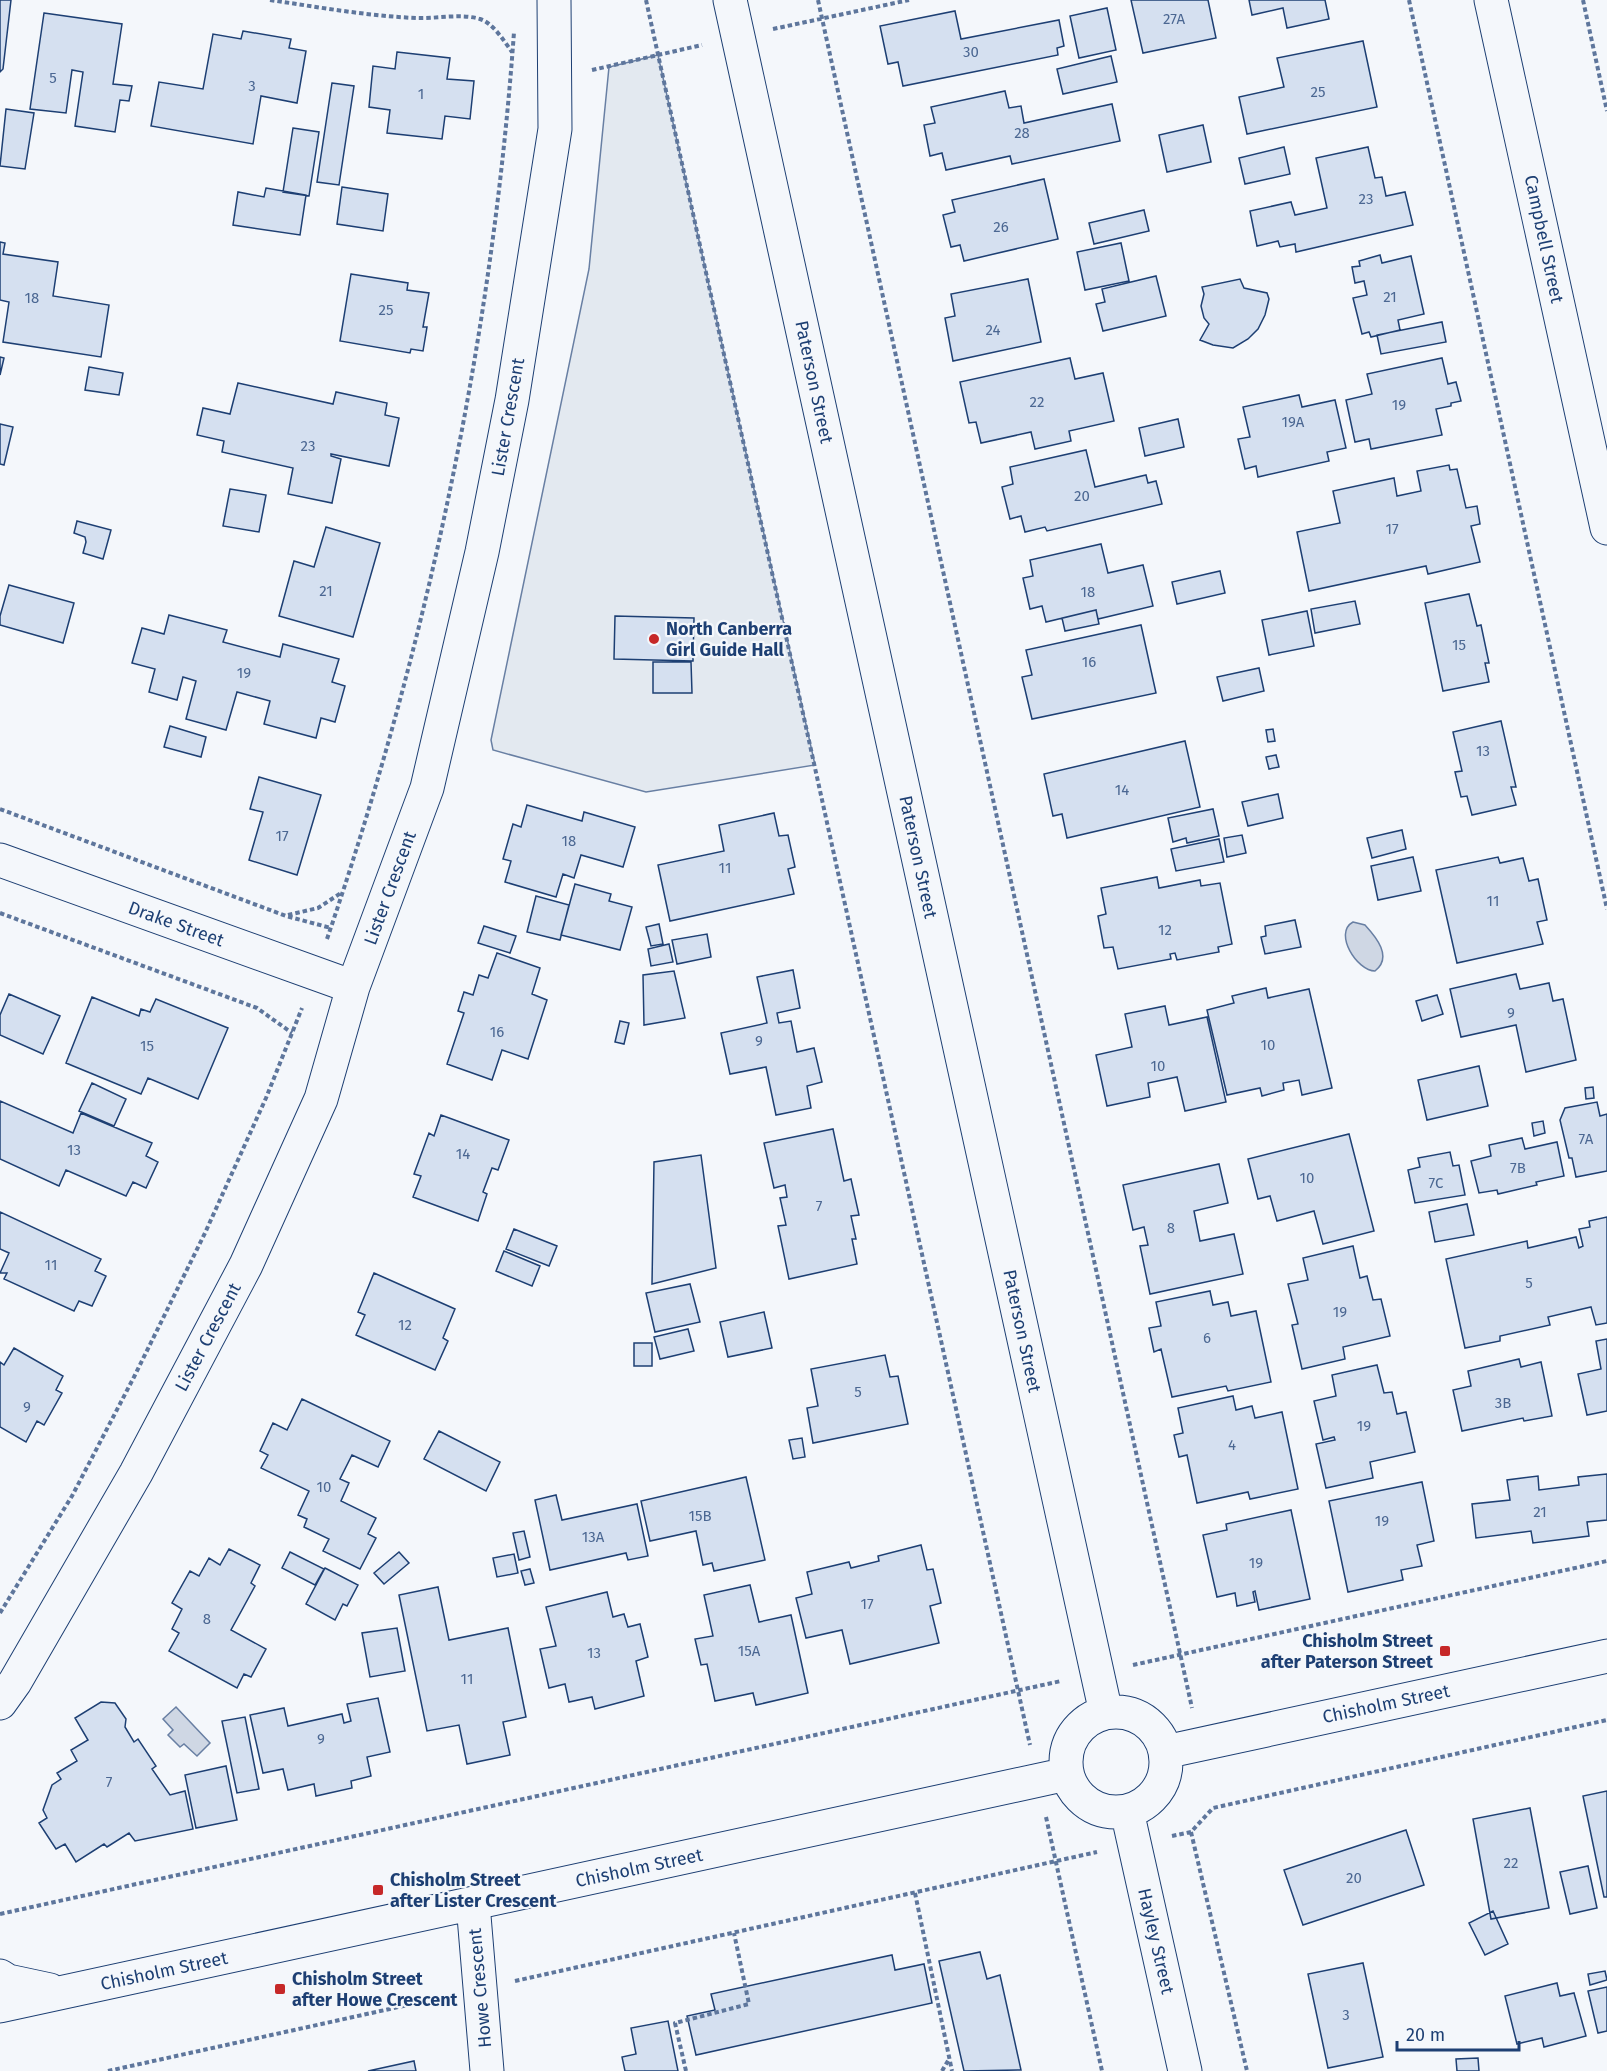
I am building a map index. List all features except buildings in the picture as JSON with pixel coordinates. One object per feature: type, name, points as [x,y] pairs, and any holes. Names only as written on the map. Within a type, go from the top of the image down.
[{"type":"street","name":"Lister Crescent","points":[[0,1703],[21,1672],[136,1473],[246,1264],[321,1099],[352,987],[427,788],[487,528],[512,400],[555,129],[554,0]]},
{"type":"street","name":"Paterson Street","points":[[730,0],[1106,1713]]},
{"type":"street","name":"Campbell Street","points":[[1491,0],[1601,476],[1607,528]]},
{"type":"street","name":"Drake Street","points":[[0,860],[352,987]]},
{"type":"street","name":"Chisholm Street","points":[[1165,1752],[1607,1656]]},
{"type":"street","points":[[1106,1713],[1121,1713],[1136,1717],[1149,1725],[1159,1737],[1165,1752],[1166,1767],[1162,1782],[1154,1795],[1142,1805],[1127,1811],[1112,1812],[1097,1808],[1053,1777],[1066,1758],[1070,1743],[1078,1729],[1091,1719],[1106,1713]]},
{"type":"street","name":"Chisholm Street","points":[[0,2006],[1053,1777]]},
{"type":"street","name":"Hayley Street","points":[[1127,1811],[1185,2071]]},
{"type":"street","name":"Howe Crescent","points":[[473,1904],[487,2071]]},
{"type":"street","points":[[0,1976],[8,1981],[60,1992]]},
{"type":"path","points":[[270,0],[344,11],[416,18],[464,17],[482,20],[496,31],[512,53]]},
{"type":"path","points":[[646,0],[1018,1691],[1053,1777],[1056,1861],[1102,2071]]},
{"type":"path","points":[[818,0],[1200,1744]]},
{"type":"path","points":[[1409,0],[1607,909]]},
{"type":"path","points":[[1583,0],[1607,111]]},
{"type":"path","points":[[0,1613],[72,1496],[205,1233],[266,1098],[331,928],[394,720],[428,593],[451,490],[485,287],[510,90],[514,29]]},
{"type":"path","points":[[0,809],[286,916],[331,928]]},
{"type":"path","points":[[286,916],[318,908],[342,892]]},
{"type":"path","points":[[0,913],[256,1008],[292,1033]]},
{"type":"path","points":[[0,1914],[1607,1561]]},
{"type":"path","points":[[108,2071],[1191,1832],[1213,1808],[1607,1720]]},
{"type":"path","points":[[1191,1832],[1247,2071]]},
{"type":"path","points":[[915,1893],[952,2071]]},
{"type":"path","points":[[686,2071],[675,2023],[749,2004],[734,1933]]},
{"type":"path","points":[[942,2071],[949,2059]]},
{"type":"shaded area","points":[[658,55],[815,765],[646,792],[493,750],[491,740],[589,269],[609,67]]},
{"type":"shaded area","points":[[1353,922],[1365,925],[1381,947],[1383,960],[1375,971],[1361,965],[1350,951],[1345,934],[1347,927]]},
{"type":"shaded area","points":[[176,1707],[210,1743],[197,1756],[184,1744],[180,1747],[168,1735],[173,1730],[163,1719]]},
{"type":"place","name":"North Canberra Girl Guide Hall","points":[[654,639]]},
{"type":"place","name":"Chisholm Street after Paterson Street","points":[[1445,1651]]},
{"type":"place","name":"Chisholm Street after Lister Crescent","points":[[378,1890]]},
{"type":"place","name":"Chisholm Street after Howe Crescent","points":[[280,1989]]}]
